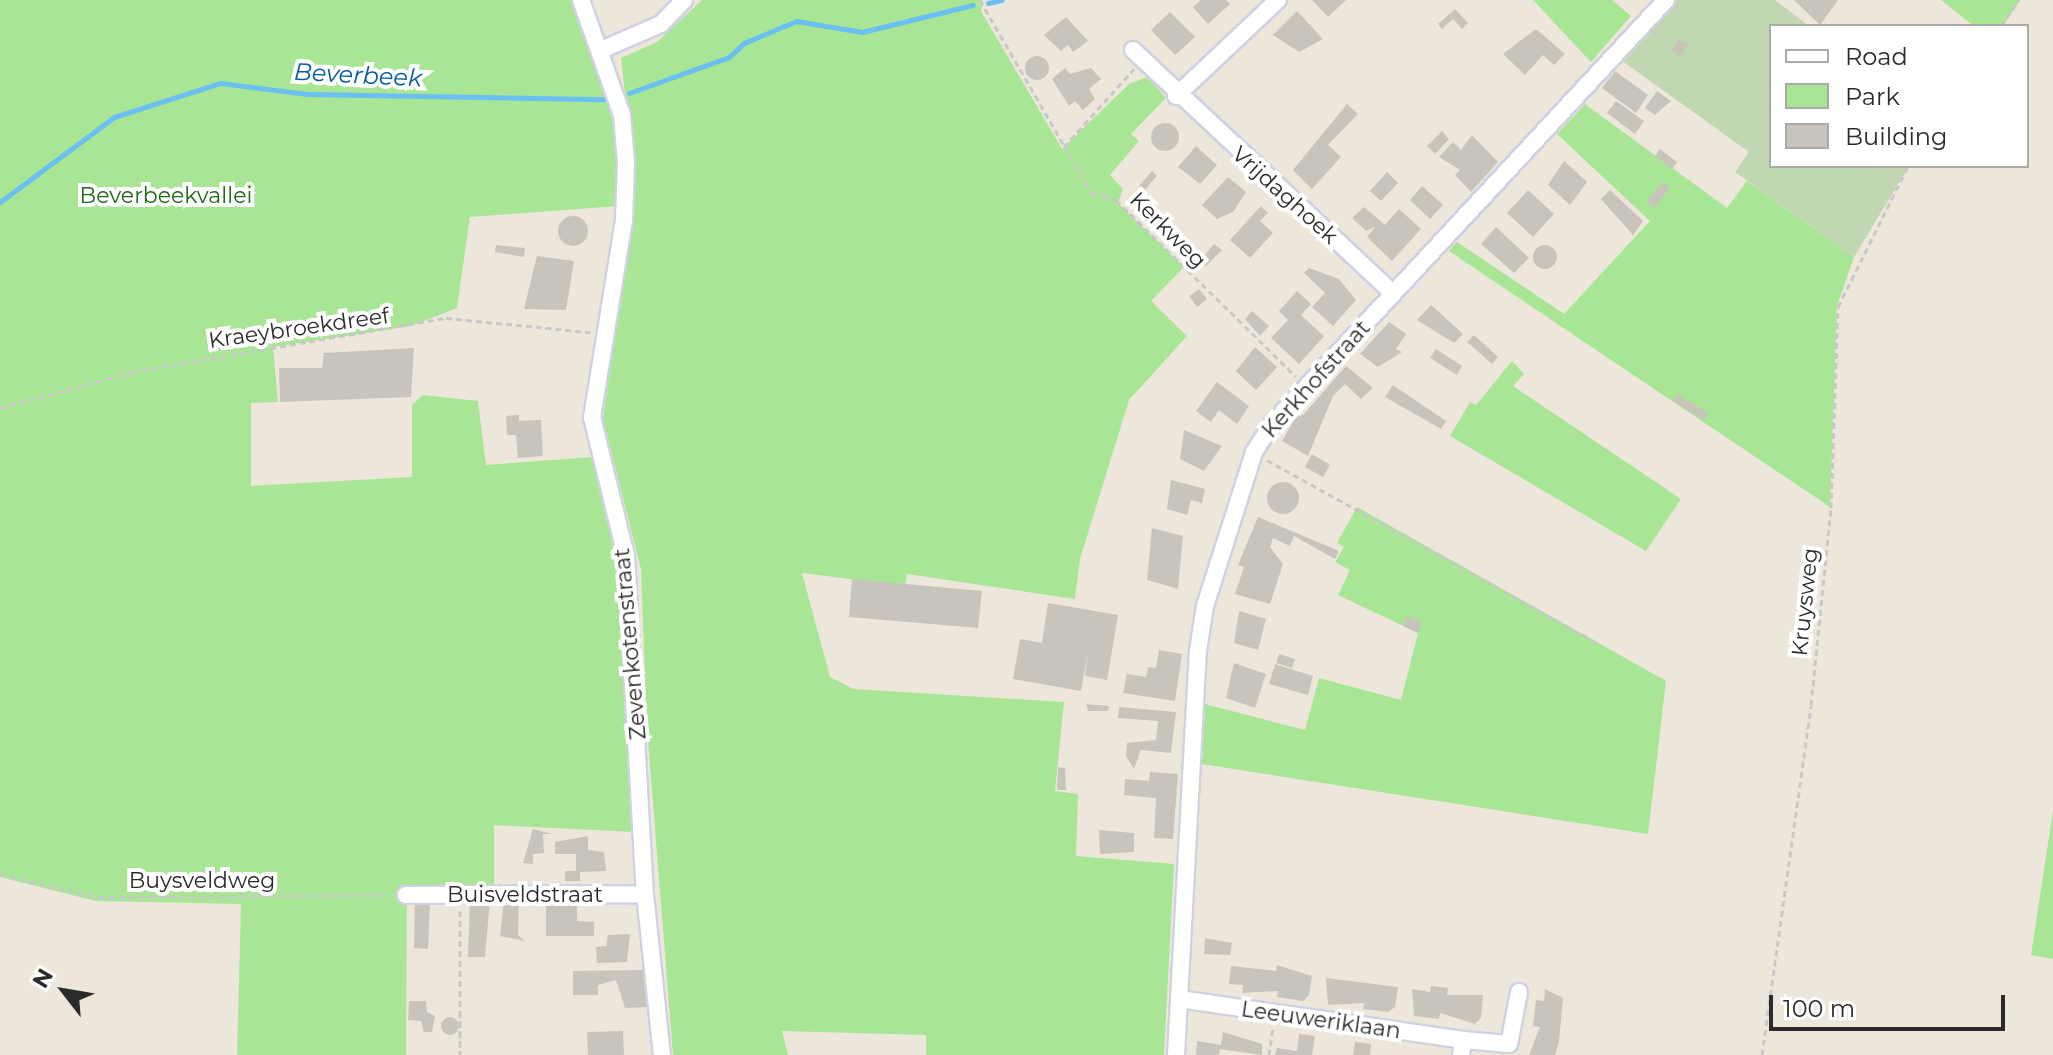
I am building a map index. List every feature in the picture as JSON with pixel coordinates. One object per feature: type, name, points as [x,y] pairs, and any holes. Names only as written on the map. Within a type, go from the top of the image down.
[{"type":"street","name":"Zevenkotenstraat","points":[[581,0],[622,115],[626,163],[606,334],[592,417],[626,557],[645,894],[662,1055]]},
{"type":"street","points":[[601,50],[652,29],[684,0]]},
{"type":"street","points":[[1176,96],[1278,0]]},
{"type":"street","name":"Kerkhofstraat","points":[[1176,1055],[1198,651],[1215,567],[1254,452],[1307,387],[1666,0]]},
{"type":"street","name":"Vrijdaghoek","points":[[1137,56],[1176,96],[1393,293]]},
{"type":"street","name":"Buisveldstraat","points":[[406,895],[645,894]]},
{"type":"street","name":"Leeuweriklaan","points":[[1179,999],[1275,1013],[1462,1048],[1509,1044],[1519,992]]},
{"type":"path","name":"Kerkweg","points":[[980,0],[1091,192],[1123,206],[1307,387]]},
{"type":"path","points":[[2002,24],[2019,0]]},
{"type":"path","points":[[1064,147],[1137,56]]},
{"type":"path","name":"Kruysweg","points":[[1762,1055],[1811,705],[1831,508],[1838,307],[1907,168]]},
{"type":"path","name":"Kraeybroekdreef","points":[[0,408],[132,372],[446,318],[606,334]]},
{"type":"path","points":[[1254,452],[1596,642]]},
{"type":"path","name":"Buysveldweg","points":[[0,874],[99,897],[406,895]]},
{"type":"path","points":[[460,896],[460,1055]]},
{"type":"path","points":[[1269,1055],[1275,1013]]},
{"type":"green space","name":"Beverbeekvallei","points":[[0,0],[573,0],[586,29],[616,113],[618,206],[470,217],[457,308],[411,326],[273,347],[278,402],[251,403],[251,486],[412,477],[412,405],[423,395],[478,401],[486,465],[592,457],[613,536],[622,577],[635,832],[494,825],[494,889],[407,888],[406,1055],[237,1055],[241,904],[96,901],[0,877]]},
{"type":"green space","points":[[702,0],[983,0],[981,11],[1062,149],[1129,84],[1147,77],[1166,98],[1131,134],[1139,141],[1110,175],[1123,189],[1118,203],[1184,267],[1151,301],[1187,336],[1129,400],[1080,559],[1075,599],[907,574],[905,586],[802,573],[830,677],[854,689],[1064,702],[1055,791],[1078,794],[1076,856],[1174,864],[1164,1055],[926,1055],[926,1035],[782,1031],[788,1055],[673,1055],[647,728],[641,569],[603,419],[635,184],[621,58],[657,42]]},
{"type":"green space","points":[[1533,0],[1612,0],[1631,16],[1591,62]]},
{"type":"green space","points":[[1677,0],[1775,0],[1806,24],[1769,24],[1769,168],[1908,168],[1854,257],[1735,172],[1749,152],[1618,58]]},
{"type":"green space","points":[[1941,0],[2020,0],[2004,24],[1971,24]]},
{"type":"green space","points":[[1585,104],[1727,208],[1747,181],[1854,257],[1837,306],[1830,507],[1449,251],[1457,242],[1564,314],[1650,221],[1557,134]]},
{"type":"green space","points":[[1512,361],[1524,374],[1513,386],[1681,499],[1646,551],[1450,436],[1470,402],[1476,405]]},
{"type":"green space","points":[[1357,507],[1666,681],[1648,834],[1202,764],[1205,704],[1305,730],[1319,678],[1401,700],[1418,633],[1338,595],[1350,570],[1335,562],[1344,547],[1337,543]]},
{"type":"green space","points":[[2053,811],[2053,959],[2031,955]]},
{"type":"building","points":[[1201,0],[1226,0],[1230,4],[1208,24],[1193,7]]},
{"type":"building","points":[[1312,0],[1346,0],[1328,17]]},
{"type":"building","points":[[1794,0],[1838,0],[1819,24]]},
{"type":"building","points":[[1455,9],[1468,23],[1462,29],[1453,19],[1442,29],[1438,24]]},
{"type":"building","points":[[1297,11],[1323,39],[1299,52],[1273,35]]},
{"type":"building","points":[[1170,12],[1195,37],[1175,55],[1151,30]]},
{"type":"building","points":[[1066,17],[1088,41],[1073,52],[1068,45],[1061,51],[1044,35]]},
{"type":"building","points":[[1536,29],[1565,54],[1554,65],[1543,55],[1525,75],[1503,54]]},
{"type":"building","points":[[1679,39],[1688,45],[1680,56],[1671,50]]},
{"type":"building","points":[[1037,56],[1046,59],[1049,68],[1046,77],[1037,80],[1028,77],[1025,68],[1028,59]]},
{"type":"building","points":[[1065,68],[1070,74],[1091,68],[1101,79],[1089,89],[1095,99],[1083,110],[1075,101],[1069,106],[1052,79]]},
{"type":"building","points":[[1615,71],[1648,95],[1636,113],[1602,88]]},
{"type":"building","points":[[1657,91],[1671,101],[1655,115],[1645,108]]},
{"type":"building","points":[[1616,101],[1644,121],[1635,134],[1607,113]]},
{"type":"building","points":[[1347,104],[1358,114],[1328,145],[1341,157],[1312,189],[1293,170]]},
{"type":"building","points":[[1165,123],[1175,127],[1179,137],[1175,147],[1165,151],[1155,147],[1151,137],[1155,127]]},
{"type":"building","points":[[1442,131],[1449,139],[1435,154],[1427,146]]},
{"type":"building","points":[[1472,135],[1498,162],[1471,192],[1455,175],[1460,170],[1439,157],[1453,142],[1461,150]]},
{"type":"building","points":[[1196,146],[1217,165],[1200,184],[1178,167]]},
{"type":"building","points":[[1660,149],[1677,162],[1672,169],[1655,156]]},
{"type":"building","points":[[1564,161],[1587,182],[1570,205],[1548,185]]},
{"type":"building","points":[[1152,171],[1157,176],[1144,191],[1139,186]]},
{"type":"building","points":[[1387,172],[1398,183],[1381,201],[1370,191]]},
{"type":"building","points":[[1228,177],[1246,192],[1233,212],[1217,219],[1202,205]]},
{"type":"building","points":[[1662,182],[1670,188],[1654,208],[1647,202]]},
{"type":"building","points":[[1422,186],[1443,205],[1430,219],[1410,200]]},
{"type":"building","points":[[1528,190],[1554,214],[1533,237],[1507,213]]},
{"type":"building","points":[[1610,190],[1643,221],[1633,235],[1601,199]]},
{"type":"building","points":[[1261,206],[1268,213],[1260,221],[1273,233],[1250,258],[1230,240]]},
{"type":"building","points":[[1364,207],[1385,225],[1399,209],[1421,229],[1392,261],[1367,237],[1375,227],[1366,231],[1352,218]]},
{"type":"building","points":[[573,216],[584,220],[588,231],[584,242],[573,246],[562,242],[558,231],[562,220]]},
{"type":"building","points":[[1496,227],[1529,258],[1514,273],[1481,244]]},
{"type":"building","points":[[1214,244],[1222,250],[1206,266],[1200,261]]},
{"type":"building","points":[[496,245],[525,248],[524,257],[495,252]]},
{"type":"building","points":[[1545,245],[1554,248],[1557,257],[1554,266],[1545,269],[1536,266],[1533,257],[1536,248]]},
{"type":"building","points":[[537,256],[574,261],[566,310],[524,309]]},
{"type":"building","points":[[1309,268],[1339,279],[1356,300],[1333,326],[1312,307],[1325,293],[1304,273]]},
{"type":"building","points":[[1199,289],[1207,299],[1197,307],[1189,296]]},
{"type":"building","points":[[1297,291],[1311,304],[1301,315],[1324,336],[1299,364],[1271,338],[1288,320],[1279,311]]},
{"type":"building","points":[[1431,305],[1463,334],[1454,343],[1417,320]]},
{"type":"building","points":[[1252,311],[1269,326],[1260,336],[1245,319]]},
{"type":"building","points":[[1389,322],[1406,334],[1396,349],[1402,352],[1378,367],[1360,354]]},
{"type":"building","points":[[1474,335],[1498,357],[1492,364],[1467,342]]},
{"type":"building","points":[[1255,347],[1277,367],[1256,390],[1236,371]]},
{"type":"building","points":[[414,348],[411,397],[280,402],[279,368],[322,368],[324,353]]},
{"type":"building","points":[[1436,349],[1462,366],[1457,375],[1430,358]]},
{"type":"building","points":[[1346,366],[1373,388],[1361,399],[1345,384],[1333,396],[1308,456],[1282,441],[1298,413],[1303,415]]},
{"type":"building","points":[[1217,382],[1249,406],[1237,424],[1219,410],[1211,422],[1196,411]]},
{"type":"building","points":[[1393,385],[1446,421],[1441,429],[1385,397]]},
{"type":"building","points":[[1677,394],[1708,413],[1704,420],[1673,401]]},
{"type":"building","points":[[519,415],[519,421],[541,420],[543,456],[518,458],[516,435],[507,435],[506,416]]},
{"type":"building","points":[[1184,430],[1222,446],[1204,471],[1180,459]]},
{"type":"building","points":[[1312,454],[1330,465],[1323,477],[1305,467]]},
{"type":"building","points":[[1171,480],[1205,489],[1202,503],[1191,500],[1187,515],[1167,509]]},
{"type":"building","points":[[1283,482],[1294,487],[1299,498],[1294,509],[1283,514],[1272,509],[1267,498],[1272,487]]},
{"type":"building","points":[[1258,517],[1339,551],[1335,559],[1294,536],[1290,546],[1273,538],[1270,547],[1283,564],[1270,604],[1235,594],[1244,567],[1238,565]]},
{"type":"building","points":[[1152,528],[1183,536],[1178,589],[1147,580]]},
{"type":"building","points":[[852,579],[982,591],[978,628],[849,617]]},
{"type":"building","points":[[1048,603],[1118,615],[1107,680],[1085,676],[1088,651],[1081,691],[1013,679],[1020,639],[1042,643]]},
{"type":"building","points":[[1239,611],[1266,619],[1258,650],[1234,643]]},
{"type":"building","points":[[1407,616],[1422,623],[1418,633],[1403,626]]},
{"type":"building","points":[[1159,650],[1182,654],[1175,701],[1123,693],[1127,674],[1146,677],[1148,667],[1156,668]]},
{"type":"building","points":[[1279,654],[1295,659],[1292,668],[1276,663]]},
{"type":"building","points":[[1234,663],[1266,674],[1255,708],[1226,698]]},
{"type":"building","points":[[1275,664],[1313,676],[1308,695],[1269,684]]},
{"type":"building","points":[[1086,704],[1109,706],[1108,711],[1088,711]]},
{"type":"building","points":[[1119,707],[1176,712],[1171,753],[1141,750],[1134,769],[1126,756],[1127,743],[1156,740],[1158,721],[1118,718]]},
{"type":"building","points":[[1058,767],[1065,768],[1066,790],[1057,790]]},
{"type":"building","points":[[1150,772],[1178,774],[1173,839],[1154,838],[1156,798],[1124,795],[1125,779],[1149,781]]},
{"type":"building","points":[[533,829],[552,834],[543,834],[544,853],[533,854],[533,864],[523,863]]},
{"type":"building","points":[[1099,830],[1134,833],[1134,852],[1100,854]]},
{"type":"building","points":[[588,836],[588,850],[604,852],[606,871],[580,872],[580,881],[565,881],[565,871],[576,871],[576,854],[555,854],[555,842]]},
{"type":"building","points":[[415,900],[430,901],[428,949],[414,948]]},
{"type":"building","points":[[470,900],[490,900],[485,957],[468,957]]},
{"type":"building","points":[[504,900],[519,900],[518,935],[525,941],[500,936]]},
{"type":"building","points":[[546,906],[577,906],[577,921],[594,922],[594,936],[546,936]]},
{"type":"building","points":[[630,934],[627,962],[597,963],[596,947],[606,946],[608,935]]},
{"type":"building","points":[[1205,938],[1232,943],[1230,955],[1204,954]]},
{"type":"building","points":[[1277,965],[1312,976],[1309,995],[1303,1001],[1277,997],[1278,991],[1242,993],[1243,985],[1229,984],[1231,966],[1276,971]]},
{"type":"building","points":[[645,970],[648,1007],[625,1008],[616,980],[598,985],[598,995],[573,995],[573,971]]},
{"type":"building","points":[[1326,978],[1398,987],[1395,1007],[1388,1012],[1363,1009],[1364,1003],[1328,1005]]},
{"type":"building","points":[[1431,986],[1448,988],[1447,995],[1483,995],[1481,1018],[1475,1024],[1440,1013],[1439,1019],[1414,1016],[1412,989],[1430,992]]},
{"type":"building","points":[[1545,989],[1563,998],[1559,1042],[1555,1055],[1529,1055],[1540,1027],[1533,1026],[1536,1000],[1544,1001]]},
{"type":"building","points":[[409,1001],[426,1001],[427,1012],[435,1016],[432,1032],[424,1032],[421,1021],[408,1020]]},
{"type":"building","points":[[446,1017],[454,1017],[459,1026],[457,1033],[446,1035],[441,1030],[441,1022]]},
{"type":"building","points":[[623,1031],[624,1055],[588,1055],[587,1032]]},
{"type":"building","points":[[1223,1032],[1262,1044],[1262,1055],[1220,1049],[1219,1055],[1196,1055],[1197,1041],[1221,1045]]},
{"type":"building","points":[[1299,1034],[1315,1036],[1312,1055],[1275,1055],[1277,1048],[1297,1051]]},
{"type":"building","points":[[1355,1042],[1371,1044],[1370,1055],[1353,1055]]},
{"type":"waterway","name":"Beverbeek","points":[[988,3],[1002,0]]},
{"type":"waterway","name":"Beverbeek","points":[[629,93],[729,57],[744,43],[796,21],[862,32],[973,5]]},
{"type":"waterway","name":"Beverbeek","points":[[0,202],[114,117],[220,83],[307,94],[605,99]]}]
